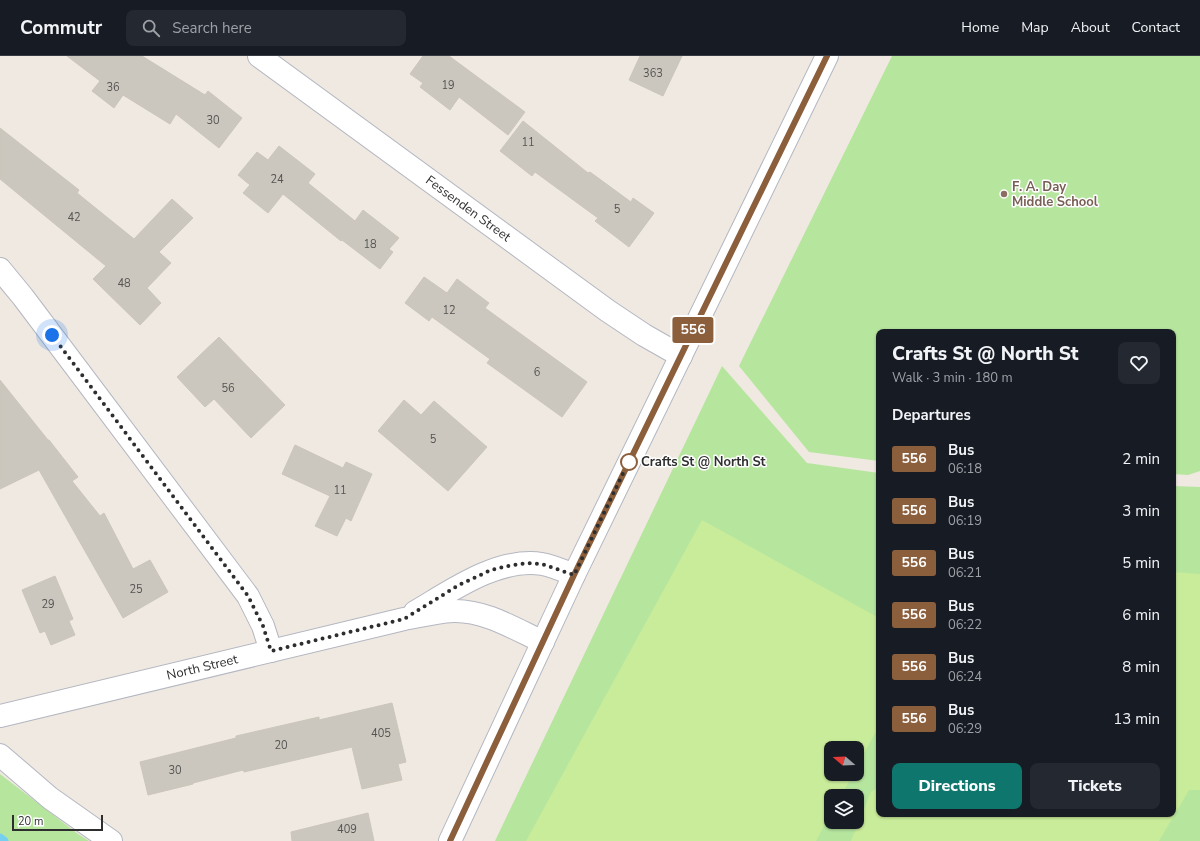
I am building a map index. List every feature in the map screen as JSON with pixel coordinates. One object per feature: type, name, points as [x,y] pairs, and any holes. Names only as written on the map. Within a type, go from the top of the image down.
[{"type":"main road","name":"Fessenden Street","points":[[259,56],[608,311],[644,335],[681,356]]},
{"type":"main road","points":[[450,841],[574,575],[827,56]]},
{"type":"main road","points":[[0,269],[28,303],[248,596],[263,626],[271,651]]},
{"type":"main road","name":"North Street","points":[[404,619],[459,585],[491,570],[527,563],[542,564],[574,575]]},
{"type":"main road","name":"North Street","points":[[0,716],[404,619],[438,613],[453,611],[479,615],[504,623],[543,642]]},
{"type":"main road","points":[[0,755],[50,798],[111,841]]},
{"type":"green space","name":"F. A. Day Middle School","points":[[892,56],[1200,56],[1200,471],[1188,475],[1176,474],[1176,329],[876,329],[876,461],[809,452],[739,366]]},
{"type":"green space","points":[[722,366],[807,463],[876,473],[876,817],[1176,817],[1176,486],[1200,487],[1200,841],[495,841]]},
{"type":"green space","points":[[702,520],[876,616],[876,731],[864,753],[864,741],[824,741],[824,781],[849,781],[845,789],[824,789],[824,826],[816,841],[526,841]]},
{"type":"green space","points":[[1176,572],[1200,574],[1200,790],[1189,790],[1176,812]]},
{"type":"green space","points":[[0,774],[78,834],[89,841],[0,841]]},
{"type":"green space","points":[[876,789],[876,817],[1173,817],[1159,841],[851,841],[856,829],[864,829],[864,809],[871,792]]},
{"type":"building","points":[[67,56],[142,56],[205,95],[208,91],[242,118],[219,148],[176,114],[170,124],[123,95],[114,108],[92,91],[100,81]]},
{"type":"building","points":[[423,56],[449,56],[525,112],[508,135],[459,97],[450,110],[420,87],[423,83],[410,74]]},
{"type":"building","points":[[640,56],[682,56],[663,96],[629,80]]},
{"type":"building","points":[[523,121],[588,173],[590,172],[631,202],[633,198],[654,213],[629,247],[595,221],[598,218],[535,172],[532,176],[500,151]]},
{"type":"building","points":[[0,128],[79,190],[77,193],[134,239],[172,199],[193,218],[159,252],[171,263],[147,288],[161,303],[140,325],[93,279],[106,266],[0,179]]},
{"type":"building","points":[[279,146],[315,174],[308,183],[355,221],[363,210],[399,238],[389,249],[393,252],[380,269],[342,240],[341,241],[283,194],[268,213],[243,193],[250,185],[238,175],[257,152],[268,160]]},
{"type":"building","points":[[424,277],[447,293],[457,279],[489,303],[485,308],[587,382],[562,417],[487,363],[490,359],[432,317],[429,321],[405,303]]},
{"type":"building","points":[[219,337],[285,405],[251,438],[214,399],[205,407],[177,377]]},
{"type":"building","points":[[0,380],[78,477],[72,481],[100,516],[104,513],[133,569],[150,560],[168,592],[123,618],[39,470],[0,489]]},
{"type":"building","points":[[404,400],[421,415],[434,401],[487,447],[448,491],[378,431]]},
{"type":"building","points":[[295,445],[343,468],[346,462],[372,474],[351,521],[346,518],[337,536],[315,526],[330,496],[282,474]]},
{"type":"building","points":[[55,576],[73,619],[69,621],[75,635],[51,645],[45,631],[40,633],[22,590]]},
{"type":"building","points":[[392,703],[406,762],[398,764],[402,780],[362,789],[352,747],[244,772],[243,770],[148,795],[140,762],[236,738],[236,736],[319,717],[319,720]]},
{"type":"building","points":[[368,813],[374,841],[292,841],[291,832]]},
{"type":"waterway","points":[[0,838],[4,841]]},
{"type":"bus line","name":"556","points":[[450,841],[574,575],[827,56]]},
{"type":"place","name":"F. A. Day Middle School","points":[[1004,194]]},
{"type":"place","name":"Crafts St @ North St","points":[[629,462]]},
{"type":"route","points":[[52,335],[248,596],[254,605],[263,626],[271,651],[404,619],[459,585],[491,570],[527,563],[542,564],[574,575],[630,459],[629,462]]}]
